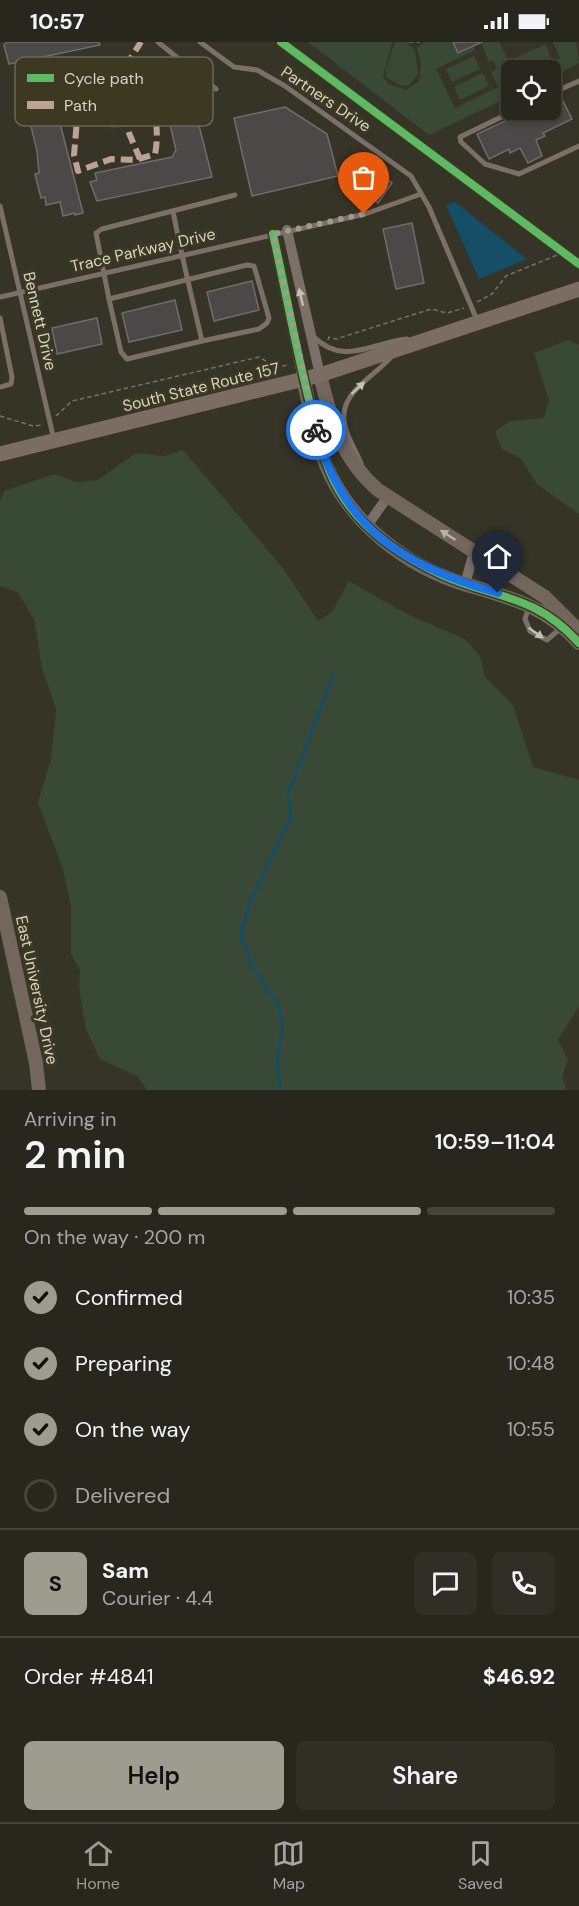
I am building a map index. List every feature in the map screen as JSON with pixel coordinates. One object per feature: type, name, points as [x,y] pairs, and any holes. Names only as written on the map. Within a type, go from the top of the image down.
[{"type":"main road","name":"South State Route 157","points":[[0,454],[320,375],[445,336],[579,289]]},
{"type":"street","points":[[286,231],[336,435],[352,462],[366,479],[388,496],[545,597],[579,631]]},
{"type":"street","points":[[273,234],[299,362],[324,462],[344,499],[367,526],[420,564],[465,584],[515,598],[530,605],[563,627],[579,643]]},
{"type":"street","points":[[367,526],[388,496]]},
{"type":"street","points":[[465,584],[474,552]]},
{"type":"street","name":"East University Drive","points":[[0,897],[36,1063],[39,1090]]},
{"type":"lane","points":[[159,42],[177,57]]},
{"type":"lane","name":"Partners Drive","points":[[200,42],[234,67],[257,70],[285,86],[411,176],[479,324]]},
{"type":"lane","points":[[561,89],[579,81]]},
{"type":"lane","points":[[501,117],[460,136],[461,142],[485,164],[519,174],[579,146]]},
{"type":"lane","name":"Trace Parkway Drive","points":[[0,297],[364,214],[421,194]]},
{"type":"lane","points":[[109,299],[187,279],[254,266],[269,318],[267,323],[259,329],[127,359],[121,352],[109,299],[96,233],[102,229],[235,195]]},
{"type":"lane","name":"Bennett Drive","points":[[0,206],[54,441]]},
{"type":"lane","points":[[173,211],[202,341]]},
{"type":"lane","points":[[0,319],[12,377],[11,384],[0,387]]},
{"type":"lane","points":[[310,333],[324,347],[343,354],[398,340],[445,336]]},
{"type":"lane","points":[[366,479],[344,423],[344,407],[358,387],[382,369],[395,352]]},
{"type":"lane","points":[[530,605],[525,619],[530,631],[547,640],[563,627]]},
{"type":"path","points":[[409,42],[420,42]]},
{"type":"path","points":[[553,246],[567,254]]},
{"type":"path","points":[[324,347],[329,337],[336,339],[431,309],[447,313],[471,305],[492,294],[506,276],[567,254]]},
{"type":"path","points":[[0,416],[33,426],[50,424],[60,409],[72,401],[259,357],[276,366],[299,362]]},
{"type":"green space","points":[[308,42],[392,42],[383,77],[389,84],[406,90],[419,81],[421,62],[417,48],[424,42],[453,42],[459,54],[474,47],[475,50],[436,69],[455,108],[498,87],[491,72],[497,69],[493,60],[489,62],[481,42],[499,42],[508,60],[501,60],[501,101],[429,135]]},
{"type":"green space","points":[[395,42],[407,42],[415,51],[418,74],[409,85],[401,86],[386,77],[386,68]]},
{"type":"green space","points":[[553,42],[576,42],[579,63],[561,72],[561,60],[556,60],[560,58]]},
{"type":"green space","points":[[545,44],[551,57],[544,60],[517,60],[516,58]]},
{"type":"green space","points":[[474,56],[480,69],[452,82],[446,69]]},
{"type":"green space","points":[[483,73],[489,86],[460,100],[454,87]]},
{"type":"green space","points":[[568,340],[579,345],[579,514],[538,485],[520,458],[502,449],[495,432],[510,421],[544,418],[549,401],[534,353]]},
{"type":"green space","points":[[183,450],[282,567],[318,621],[332,612],[349,581],[405,613],[465,639],[480,656],[485,677],[513,705],[533,767],[579,780],[579,1006],[558,1040],[568,1060],[562,1077],[567,1090],[147,1090],[137,1076],[100,1059],[86,1029],[79,986],[80,970],[71,954],[71,907],[63,869],[38,803],[51,759],[56,709],[42,668],[34,620],[18,592],[0,586],[0,502],[4,491],[54,474],[76,482],[98,480],[136,453],[164,456]]},
{"type":"water","points":[[110,126],[123,127],[111,129]]},
{"type":"water","points":[[455,202],[527,259],[479,279],[446,205]]},
{"type":"building","points":[[7,42],[99,42],[100,45],[43,57],[15,57],[15,63],[9,64],[4,45]]},
{"type":"building","points":[[453,42],[482,42],[458,53]]},
{"type":"building","points":[[561,97],[572,119],[543,133],[545,136],[536,140],[542,156],[528,163],[520,148],[510,153],[509,149],[489,159],[477,134],[507,120],[561,120]]},
{"type":"building","points":[[285,107],[327,134],[338,176],[252,196],[234,118]]},
{"type":"building","points":[[31,126],[61,126],[83,213],[63,216],[60,202],[46,205],[45,197],[41,198],[35,174],[39,173]]},
{"type":"building","points":[[170,126],[199,126],[212,177],[97,201],[90,182],[97,180],[95,173],[172,157],[176,150]]},
{"type":"building","points":[[367,162],[392,183],[378,203],[352,182]]},
{"type":"building","points":[[412,223],[424,283],[396,289],[383,229]]},
{"type":"building","points":[[252,281],[259,310],[214,321],[207,292]]},
{"type":"building","points":[[175,300],[182,330],[129,342],[122,313]]},
{"type":"building","points":[[97,318],[102,344],[57,354],[52,328]]},
{"type":"waterway","points":[[280,1090],[277,1057],[283,1027],[278,1005],[252,966],[241,933],[250,903],[291,816],[288,794],[333,675]]},
{"type":"marked path","points":[[131,57],[141,42]]},
{"type":"marked path","points":[[76,126],[74,155],[78,171],[111,159],[136,160],[155,154],[157,126]]},
{"type":"marked path","points":[[127,126],[140,159]]},
{"type":"cycle path","points":[[281,42],[579,264]]},
{"type":"cycle path","points":[[273,234],[320,443],[337,487],[352,510],[387,543],[414,561],[462,583],[531,606],[563,627],[579,643]]},
{"type":"way so far","points":[[316,430],[299,362],[273,234],[364,214]]},
{"type":"route","points":[[316,430],[324,462],[334,482],[344,499],[367,526],[400,552],[443,576],[498,593]]}]
